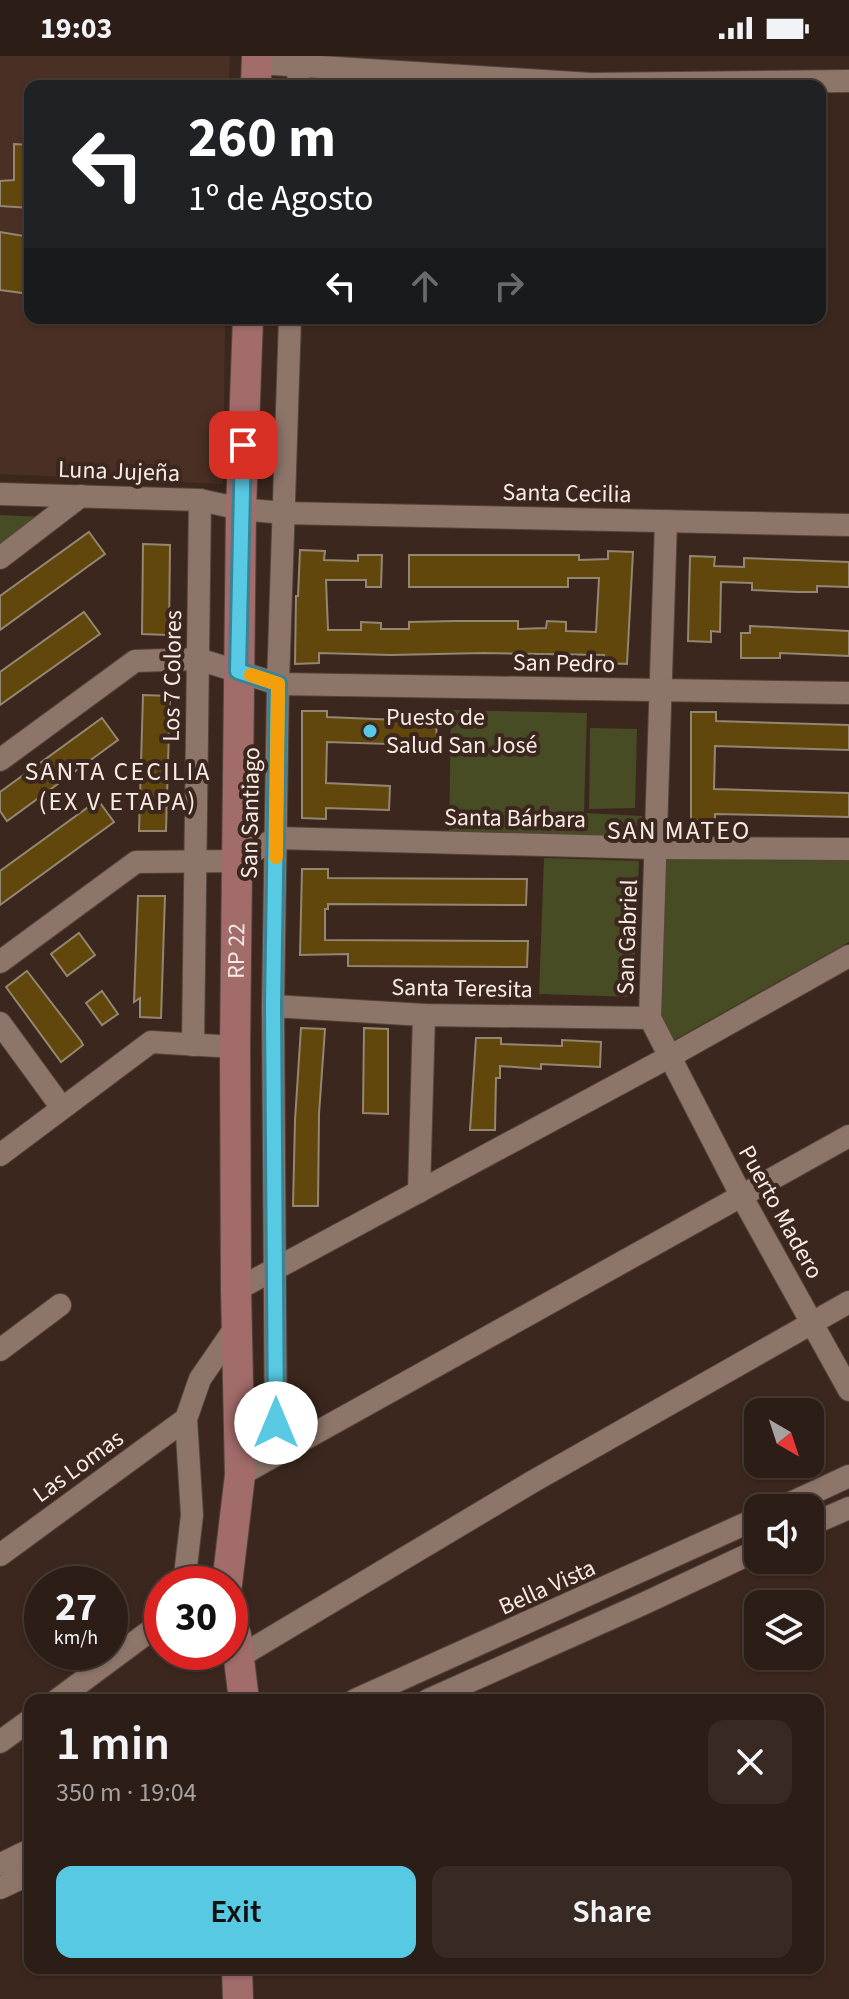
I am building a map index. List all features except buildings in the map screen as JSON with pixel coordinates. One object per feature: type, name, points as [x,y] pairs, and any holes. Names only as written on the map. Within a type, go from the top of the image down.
[{"type":"street","points":[[257,68],[299,76],[445,80]]},
{"type":"street","points":[[826,81],[849,81]]},
{"type":"street","name":"RP 22","points":[[229,1566],[240,1475],[235,1047],[238,671],[248,324]]},
{"type":"street","name":"San Santiago","points":[[276,1454],[273,1006],[278,684],[290,324]]},
{"type":"street","name":"Luna Jujeña","points":[[0,494],[200,500],[241,509],[283,513]]},
{"type":"street","points":[[0,558],[81,496]]},
{"type":"street","name":"Los 7 Colores","points":[[193,1045],[200,500]]},
{"type":"street","name":"Santa Cecilia","points":[[283,513],[849,525]]},
{"type":"street","name":"San Gabriel","points":[[650,1018],[666,521]]},
{"type":"street","name":"San Pedro","points":[[0,760],[135,661],[198,659],[278,684],[849,693]]},
{"type":"street","points":[[0,962],[136,862],[237,861],[276,838]]},
{"type":"street","name":"Santa Bárbara","points":[[276,838],[656,848],[849,849]]},
{"type":"street","points":[[236,1290],[669,1057],[849,956]]},
{"type":"street","name":"Santa Teresita","points":[[273,1006],[424,1015],[650,1018]]},
{"type":"street","points":[[419,1192],[424,1015]]},
{"type":"street","name":"Puerto Madero","points":[[650,1018],[742,1197],[849,1390]]},
{"type":"street","points":[[0,1023],[62,1108]]},
{"type":"street","points":[[0,1155],[151,1042],[235,1047]]},
{"type":"street","points":[[240,1475],[849,1136]]},
{"type":"street","points":[[248,1652],[532,1482],[849,1302]]},
{"type":"street","points":[[0,1350],[60,1305]]},
{"type":"street","points":[[186,1566],[192,1515],[186,1419],[200,1379],[233,1331]]},
{"type":"street","name":"Las Lomas","points":[[0,1555],[186,1419]]},
{"type":"street","points":[[810,1494],[849,1476]]},
{"type":"street","points":[[824,1519],[849,1508]]},
{"type":"street","name":"Bella Vista","points":[[368,1694],[744,1524]]},
{"type":"street","points":[[441,1694],[744,1557]]},
{"type":"street","points":[[65,1694],[144,1635]]},
{"type":"street","points":[[241,1670],[243,1694]]},
{"type":"street","points":[[3,1735],[24,1723]]},
{"type":"street","points":[[1,1864],[24,1853]]},
{"type":"street","points":[[0,1888],[24,1877]]},
{"type":"street","points":[[237,1974],[238,1999]]},
{"type":"shaded area","points":[[0,56],[230,56],[229,80],[24,80],[24,324],[225,324],[223,484],[0,474]]},
{"type":"green space","points":[[0,515],[46,517],[0,549]]},
{"type":"green space","points":[[451,710],[587,713],[584,813],[642,816],[643,845],[449,840]]},
{"type":"green space","points":[[590,728],[637,729],[635,808],[589,809]]},
{"type":"green space","points":[[544,858],[639,861],[633,997],[539,994]]},
{"type":"green space","points":[[663,859],[849,861],[849,942],[674,1040],[658,1010]]},
{"type":"slow traffic","points":[[251,675],[278,684],[276,857]]},
{"type":"place","name":"Puesto de Salud San José","points":[[370,731]]},
{"type":"district","name":"SANTA CECILIA (EX V ETAPA)","points":[[118,786]]},
{"type":"district","name":"SAN MATEO","points":[[679,830]]},
{"type":"route","points":[[243,445],[238,671],[278,684],[273,1006],[276,1423]]}]
